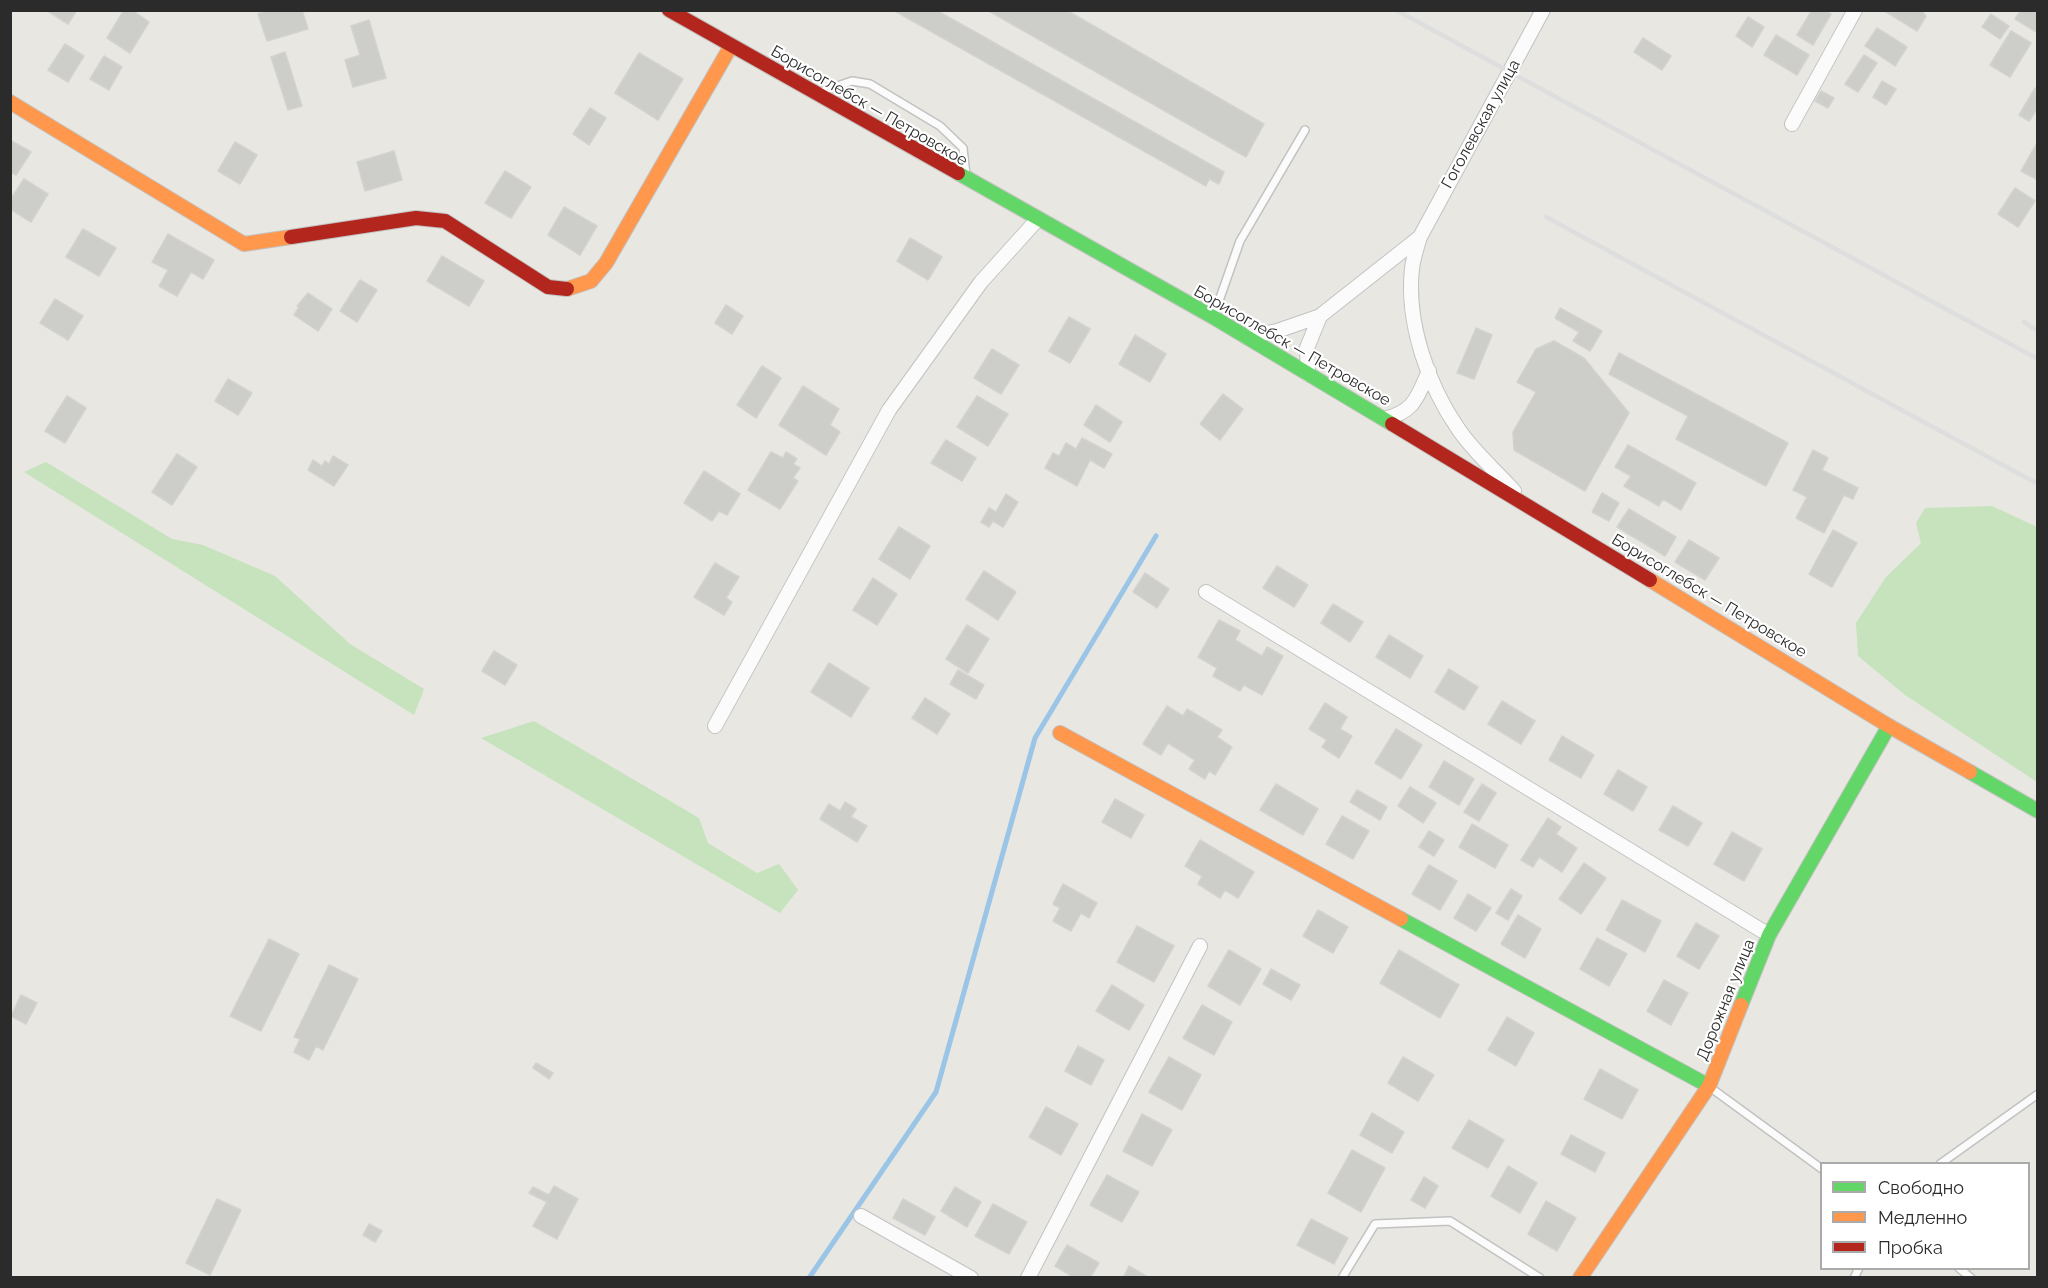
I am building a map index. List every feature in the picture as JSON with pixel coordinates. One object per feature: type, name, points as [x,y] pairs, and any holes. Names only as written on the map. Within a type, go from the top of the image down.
[{"type":"street","name":"Борисоглебск — Петровское","points":[[669,10],[967,181],[1213,317],[1525,503],[1889,726],[2037,811]]},
{"type":"street","name":"Гоголевская улица","points":[[1420,237],[1543,10]]},
{"type":"street","points":[[1792,124],[1856,10]]},
{"type":"street","points":[[10,102],[244,244],[416,218],[445,221],[548,287],[570,289],[591,281],[606,263],[731,46]]},
{"type":"street","points":[[715,726],[889,410],[981,282],[1037,220]]},
{"type":"street","points":[[1246,337],[1277,331],[1320,316],[1420,237]]},
{"type":"street","points":[[1420,237],[1412,267],[1411,291],[1418,336],[1429,371],[1459,430],[1525,503]]},
{"type":"street","points":[[1308,374],[1307,348],[1320,316]]},
{"type":"street","points":[[1384,419],[1401,415],[1410,408],[1429,371]]},
{"type":"street","points":[[1206,592],[1769,935]]},
{"type":"street","name":"Дорожная улица","points":[[1580,1278],[1709,1086],[1769,935],[1889,726]]},
{"type":"street","points":[[1060,733],[1709,1086]]},
{"type":"street","points":[[1028,1278],[1200,946]]},
{"type":"street","points":[[861,1216],[971,1278]]},
{"type":"lane","points":[[814,94],[852,81],[870,84],[940,126],[963,148],[967,181]]},
{"type":"lane","points":[[1213,317],[1240,241],[1305,130]]},
{"type":"lane","points":[[1709,1086],[1820,1168]]},
{"type":"lane","points":[[1943,1162],[2037,1094]]},
{"type":"lane","points":[[1342,1278],[1375,1224],[1450,1221],[1540,1278]]},
{"type":"green space","points":[[46,462],[172,539],[203,545],[275,576],[350,644],[424,689],[414,715],[24,472]]},
{"type":"green space","points":[[1992,506],[2037,527],[2037,782],[1905,695],[1858,656],[1856,623],[1886,577],[1921,543],[1916,523],[1925,508]]},
{"type":"green space","points":[[534,721],[699,818],[708,843],[757,873],[779,864],[798,890],[780,913],[481,738]]},
{"type":"building","points":[[46,10],[77,10],[68,24]]},
{"type":"building","points":[[124,10],[132,10],[149,22],[130,53],[107,38]]},
{"type":"building","points":[[268,10],[302,10],[308,29],[267,41],[258,14]]},
{"type":"building","points":[[893,10],[936,10],[1224,172],[1219,184],[1209,179],[1206,186]]},
{"type":"building","points":[[987,10],[1066,10],[1264,124],[1246,157]]},
{"type":"building","points":[[1812,10],[1825,10],[1831,14],[1813,45],[1797,35]]},
{"type":"building","points":[[1883,10],[1921,10],[1926,16],[1917,31]]},
{"type":"building","points":[[2021,10],[2038,10],[2038,33],[2015,19]]},
{"type":"building","points":[[1991,14],[2009,26],[2000,39],[1982,27]]},
{"type":"building","points":[[1748,17],[1764,27],[1752,47],[1736,36]]},
{"type":"building","points":[[369,20],[386,78],[353,87],[345,60],[360,55],[351,26]]},
{"type":"building","points":[[1877,28],[1907,47],[1895,66],[1865,46]]},
{"type":"building","points":[[2011,31],[2031,43],[2010,77],[1990,65]]},
{"type":"building","points":[[1776,35],[1809,55],[1797,75],[1764,55]]},
{"type":"building","points":[[1643,38],[1671,56],[1662,70],[1634,52]]},
{"type":"building","points":[[65,44],[84,56],[68,82],[48,70]]},
{"type":"building","points":[[285,52],[302,106],[288,110],[271,57]]},
{"type":"building","points":[[639,53],[683,79],[658,120],[615,93]]},
{"type":"building","points":[[1864,55],[1877,63],[1858,92],[1845,84]]},
{"type":"building","points":[[104,56],[122,67],[109,90],[90,79]]},
{"type":"building","points":[[1882,81],[1896,89],[1886,105],[1873,97]]},
{"type":"building","points":[[2035,88],[2038,108],[2029,121],[2019,115]]},
{"type":"building","points":[[1821,91],[1834,98],[1828,108],[1815,101]]},
{"type":"building","points":[[590,108],[606,118],[589,145],[573,134]]},
{"type":"building","points":[[10,140],[31,152],[16,175],[10,172]]},
{"type":"building","points":[[2038,141],[2038,180],[2021,171]]},
{"type":"building","points":[[235,142],[257,155],[240,184],[218,171]]},
{"type":"building","points":[[394,151],[402,180],[365,191],[357,162]]},
{"type":"building","points":[[505,171],[531,187],[511,218],[485,203]]},
{"type":"building","points":[[24,179],[48,194],[31,222],[10,209],[10,200]]},
{"type":"building","points":[[2015,188],[2035,201],[2018,227],[1998,214]]},
{"type":"building","points":[[564,207],[597,226],[580,255],[548,235]]},
{"type":"building","points":[[83,229],[116,248],[99,276],[66,257]]},
{"type":"building","points":[[168,234],[214,260],[203,279],[191,272],[177,296],[159,286],[168,270],[152,262]]},
{"type":"building","points":[[910,238],[942,257],[928,280],[897,261]]},
{"type":"building","points":[[442,256],[484,281],[469,306],[427,281]]},
{"type":"building","points":[[360,280],[377,290],[357,322],[340,311]]},
{"type":"building","points":[[308,293],[332,309],[318,331],[294,315],[299,307],[297,306]]},
{"type":"building","points":[[55,299],[83,316],[68,340],[40,323]]},
{"type":"building","points":[[726,305],[743,316],[732,334],[715,323]]},
{"type":"building","points":[[1560,308],[1602,331],[1590,351],[1573,341],[1579,332],[1555,318]]},
{"type":"building","points":[[1069,317],[1090,329],[1070,363],[1049,351]]},
{"type":"building","points":[[1476,328],[1492,335],[1474,379],[1457,373]]},
{"type":"building","points":[[1135,335],[1166,354],[1150,382],[1119,364]]},
{"type":"building","points":[[1554,341],[1584,358],[1629,413],[1585,491],[1514,450],[1513,432],[1536,392],[1517,382],[1536,349]]},
{"type":"building","points":[[992,349],[1019,365],[1001,394],[974,378]]},
{"type":"building","points":[[1619,353],[1788,443],[1766,486],[1676,439],[1688,416],[1609,374]]},
{"type":"building","points":[[762,366],[781,378],[756,418],[737,405]]},
{"type":"building","points":[[228,379],[252,393],[238,415],[215,401]]},
{"type":"building","points":[[803,386],[839,409],[830,425],[840,432],[826,455],[779,425]]},
{"type":"building","points":[[1223,394],[1243,409],[1220,440],[1200,424]]},
{"type":"building","points":[[67,396],[86,408],[65,443],[45,431]]},
{"type":"building","points":[[977,396],[1008,414],[988,446],[957,427]]},
{"type":"building","points":[[1096,405],[1122,422],[1110,442],[1084,425]]},
{"type":"building","points":[[1082,438],[1112,454],[1104,468],[1090,460],[1077,486],[1045,468],[1053,453],[1059,456],[1066,443],[1076,449]]},
{"type":"building","points":[[946,440],[976,458],[962,481],[931,463]]},
{"type":"building","points":[[1628,445],[1696,483],[1681,510],[1663,499],[1659,506],[1624,486],[1631,476],[1615,467]]},
{"type":"building","points":[[1813,450],[1828,458],[1822,470],[1858,488],[1853,499],[1844,495],[1824,533],[1796,518],[1807,497],[1793,490]]},
{"type":"building","points":[[771,452],[783,458],[786,452],[797,459],[793,464],[800,468],[793,478],[798,481],[780,509],[748,490]]},
{"type":"building","points":[[177,454],[197,467],[172,505],[152,492]]},
{"type":"building","points":[[333,456],[348,465],[334,486],[308,470],[313,460],[322,466],[325,461],[329,464]]},
{"type":"building","points":[[704,471],[740,494],[727,515],[719,511],[712,521],[684,503]]},
{"type":"building","points":[[1602,493],[1619,503],[1609,521],[1592,512]]},
{"type":"building","points":[[1006,494],[1018,502],[1003,527],[993,521],[989,527],[981,522],[989,508],[996,512]]},
{"type":"building","points":[[1629,509],[1676,537],[1665,556],[1617,527]]},
{"type":"building","points":[[899,527],[930,546],[910,579],[879,559]]},
{"type":"building","points":[[1833,530],[1857,543],[1832,587],[1809,574]]},
{"type":"building","points":[[1689,540],[1719,558],[1705,580],[1675,562]]},
{"type":"building","points":[[715,563],[739,577],[726,598],[732,602],[724,615],[694,597]]},
{"type":"building","points":[[1277,566],[1308,585],[1294,607],[1263,588]]},
{"type":"building","points":[[984,571],[1016,592],[998,620],[966,599]]},
{"type":"building","points":[[1145,573],[1169,589],[1157,608],[1133,592]]},
{"type":"building","points":[[873,578],[897,594],[877,625],[853,610]]},
{"type":"building","points":[[1333,604],[1363,622],[1350,642],[1321,623]]},
{"type":"building","points":[[1219,620],[1240,631],[1235,640],[1262,656],[1267,647],[1283,656],[1262,695],[1244,685],[1240,691],[1213,676],[1217,668],[1198,657]]},
{"type":"building","points":[[967,625],[989,639],[968,673],[946,659]]},
{"type":"building","points":[[1389,635],[1423,656],[1410,678],[1376,657]]},
{"type":"building","points":[[494,651],[517,665],[505,685],[482,671]]},
{"type":"building","points":[[829,663],[869,688],[851,717],[811,692]]},
{"type":"building","points":[[1449,669],[1478,687],[1464,710],[1435,692]]},
{"type":"building","points":[[958,670],[984,685],[976,699],[950,684]]},
{"type":"building","points":[[925,698],[950,714],[937,734],[912,718]]},
{"type":"building","points":[[1502,701],[1535,721],[1521,744],[1488,724]]},
{"type":"building","points":[[1325,703],[1347,717],[1340,729],[1352,736],[1339,758],[1322,747],[1327,740],[1309,729]]},
{"type":"building","points":[[1167,706],[1183,716],[1187,709],[1222,730],[1217,737],[1232,747],[1215,775],[1209,771],[1205,779],[1189,769],[1195,760],[1168,743],[1161,755],[1143,744]]},
{"type":"building","points":[[1396,729],[1422,745],[1401,779],[1375,763]]},
{"type":"building","points":[[1562,736],[1594,755],[1581,778],[1549,760]]},
{"type":"building","points":[[1444,761],[1474,779],[1459,805],[1429,787]]},
{"type":"building","points":[[1618,770],[1647,787],[1633,811],[1604,794]]},
{"type":"building","points":[[1276,784],[1318,809],[1303,835],[1260,810]]},
{"type":"building","points":[[1482,784],[1496,793],[1479,821],[1464,812]]},
{"type":"building","points":[[1410,787],[1436,803],[1423,823],[1398,806]]},
{"type":"building","points":[[1357,790],[1387,807],[1380,820],[1350,802]]},
{"type":"building","points":[[1115,799],[1144,815],[1131,838],[1102,822]]},
{"type":"building","points":[[845,802],[856,809],[851,817],[867,826],[857,842],[820,819],[829,804],[840,811]]},
{"type":"building","points":[[1673,806],[1702,823],[1688,846],[1659,830]]},
{"type":"building","points":[[1342,816],[1369,831],[1353,859],[1326,844]]},
{"type":"building","points":[[1548,818],[1561,827],[1556,834],[1577,848],[1562,872],[1539,857],[1533,867],[1521,860]]},
{"type":"building","points":[[1472,824],[1508,845],[1495,868],[1459,847]]},
{"type":"building","points":[[1429,831],[1444,840],[1434,856],[1419,847]]},
{"type":"building","points":[[1732,832],[1762,849],[1744,881],[1714,864]]},
{"type":"building","points":[[1200,840],[1254,872],[1238,898],[1225,890],[1220,898],[1198,884],[1202,876],[1185,866]]},
{"type":"building","points":[[1584,863],[1606,878],[1581,914],[1559,899]]},
{"type":"building","points":[[1429,865],[1457,881],[1440,910],[1412,894]]},
{"type":"building","points":[[1063,884],[1097,903],[1089,918],[1081,913],[1071,931],[1053,921],[1060,908],[1053,904]]},
{"type":"building","points":[[1511,889],[1522,896],[1508,920],[1496,913]]},
{"type":"building","points":[[1468,894],[1491,908],[1476,931],[1454,918]]},
{"type":"building","points":[[1622,900],[1661,921],[1645,952],[1606,930]]},
{"type":"building","points":[[1318,910],[1348,927],[1333,953],[1303,936]]},
{"type":"building","points":[[1518,915],[1541,929],[1525,958],[1501,944]]},
{"type":"building","points":[[1696,923],[1719,936],[1699,969],[1677,956]]},
{"type":"building","points":[[1137,926],[1174,946],[1154,982],[1117,962]]},
{"type":"building","points":[[1597,938],[1627,954],[1609,986],[1580,969]]},
{"type":"building","points":[[269,939],[299,954],[261,1031],[230,1016]]},
{"type":"building","points":[[1229,950],[1261,969],[1240,1005],[1208,986]]},
{"type":"building","points":[[1399,950],[1459,985],[1440,1018],[1380,983]]},
{"type":"building","points":[[329,965],[358,979],[323,1050],[316,1046],[309,1060],[294,1052],[300,1039],[294,1037]]},
{"type":"building","points":[[1271,969],[1300,985],[1291,1000],[1263,984]]},
{"type":"building","points":[[1664,980],[1688,993],[1671,1025],[1647,1011]]},
{"type":"building","points":[[1112,985],[1144,1005],[1129,1030],[1096,1011]]},
{"type":"building","points":[[21,995],[37,1003],[26,1024],[11,1016]]},
{"type":"building","points":[[1202,1005],[1232,1022],[1214,1055],[1183,1038]]},
{"type":"building","points":[[1507,1017],[1534,1033],[1516,1066],[1488,1050]]},
{"type":"building","points":[[1078,1046],[1104,1060],[1091,1085],[1065,1071]]},
{"type":"building","points":[[1169,1057],[1201,1075],[1182,1110],[1149,1092]]},
{"type":"building","points":[[1403,1057],[1434,1075],[1418,1101],[1388,1083]]},
{"type":"building","points":[[536,1063],[553,1073],[549,1079],[533,1068]]},
{"type":"building","points":[[1600,1069],[1638,1090],[1622,1119],[1584,1099]]},
{"type":"building","points":[[1046,1107],[1078,1124],[1061,1155],[1029,1137]]},
{"type":"building","points":[[1372,1113],[1404,1132],[1392,1153],[1360,1135]]},
{"type":"building","points":[[1142,1114],[1172,1130],[1152,1166],[1123,1151]]},
{"type":"building","points":[[1469,1120],[1504,1140],[1488,1168],[1452,1148]]},
{"type":"building","points":[[1571,1135],[1605,1153],[1595,1172],[1561,1154]]},
{"type":"building","points":[[1352,1150],[1385,1168],[1361,1212],[1328,1193]]},
{"type":"building","points":[[1508,1166],[1537,1183],[1520,1213],[1491,1196]]},
{"type":"building","points":[[1107,1175],[1139,1192],[1122,1222],[1090,1205]]},
{"type":"building","points":[[1424,1177],[1438,1186],[1425,1208],[1411,1200]]},
{"type":"building","points":[[554,1186],[578,1199],[557,1239],[533,1226],[547,1202],[529,1193],[533,1187],[549,1195]]},
{"type":"building","points":[[955,1187],[981,1202],[967,1227],[941,1211]]},
{"type":"building","points":[[217,1199],[241,1210],[210,1275],[186,1263]]},
{"type":"building","points":[[903,1199],[935,1217],[925,1235],[893,1218]]},
{"type":"building","points":[[1546,1201],[1576,1218],[1557,1251],[1528,1234]]},
{"type":"building","points":[[993,1204],[1027,1222],[1009,1254],[975,1236]]},
{"type":"building","points":[[1311,1219],[1348,1238],[1334,1264],[1297,1245]]},
{"type":"building","points":[[369,1224],[382,1231],[375,1242],[363,1235]]},
{"type":"building","points":[[1067,1245],[1099,1263],[1090,1278],[1068,1278],[1070,1275],[1055,1266]]},
{"type":"building","points":[[1129,1266],[1149,1278],[1123,1278]]},
{"type":"waterway","points":[[809,1278],[936,1092],[1035,738],[1156,536]]},
{"type":"railway","points":[[1396,10],[2038,359]]},
{"type":"railway","points":[[1546,217],[2038,484]]},
{"type":"railway","points":[[2024,322],[2038,331]]},
{"type":"traffic: fast","points":[[958,173],[1213,317],[1392,424]]},
{"type":"traffic: fast","points":[[1741,1005],[1769,935],[1889,726]]},
{"type":"traffic: fast","points":[[1970,772],[2038,811]]},
{"type":"traffic: fast","points":[[1401,919],[1709,1086]]},
{"type":"traffic: slow","points":[[567,289],[591,281],[606,263],[731,46]]},
{"type":"traffic: slow","points":[[10,102],[244,244],[291,237]]},
{"type":"traffic: slow","points":[[1650,580],[1889,726],[1970,772]]},
{"type":"traffic: slow","points":[[1060,733],[1401,919]]},
{"type":"traffic: slow","points":[[1580,1278],[1709,1086],[1741,1005]]},
{"type":"traffic: jam","points":[[669,10],[958,173]]},
{"type":"traffic: jam","points":[[291,237],[416,218],[445,221],[548,287],[567,289]]},
{"type":"traffic: jam","points":[[1392,424],[1650,580]]}]
